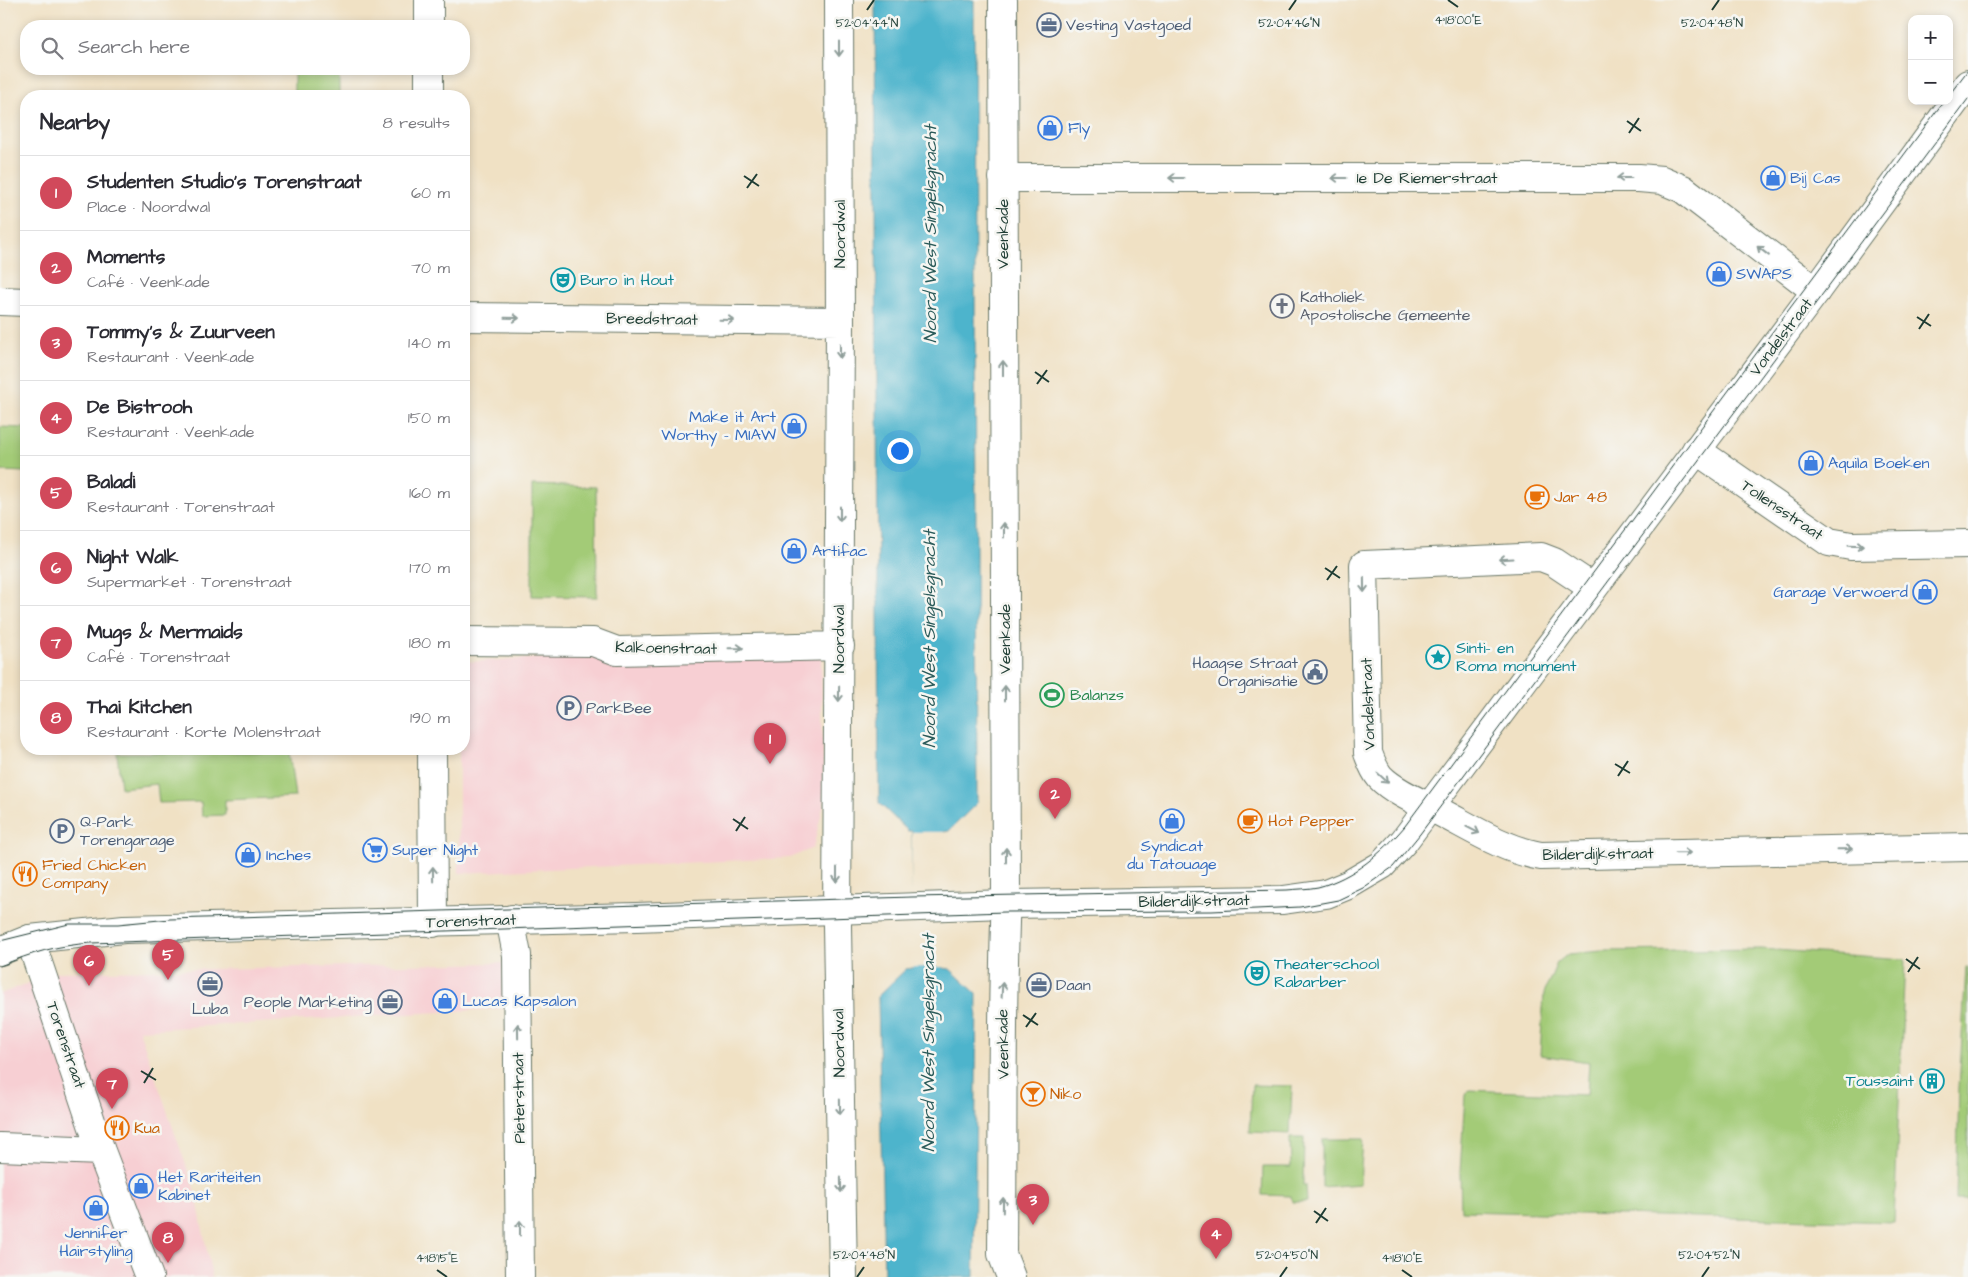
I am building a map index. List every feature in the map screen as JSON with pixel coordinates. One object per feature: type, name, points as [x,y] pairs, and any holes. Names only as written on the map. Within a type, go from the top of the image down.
[{"type":"street","points":[[429,0],[429,20]]},
{"type":"street","name":"Noordwal","points":[[839,0],[840,646],[837,910],[843,1277]]},
{"type":"street","name":"Veenkade","points":[[1003,0],[1005,932],[1002,1003],[1007,1265]]},
{"type":"street","points":[[429,75],[429,90]]},
{"type":"street","name":"Vondelstraat","points":[[1593,588],[1554,562],[1541,557],[1364,566],[1368,753],[1372,764],[1381,777],[1404,794],[1430,807],[1816,291],[1968,84]]},
{"type":"street","name":"1e De Riemerstraat","points":[[1002,178],[1639,178],[1662,180],[1683,188],[1816,291]]},
{"type":"street","points":[[0,301],[20,302]]},
{"type":"street","name":"Breedstraat","points":[[470,317],[840,320]]},
{"type":"street","name":"Tollensstraat","points":[[1696,450],[1829,542],[1851,546],[1968,544]]},
{"type":"street","name":"Kalkoenstraat","points":[[470,641],[593,642],[617,650],[840,646]]},
{"type":"street","points":[[432,755],[434,922]]},
{"type":"street","name":"Bilderdijkstraat","points":[[912,908],[1005,904],[1283,900],[1326,894],[1348,885],[1382,865],[1404,841],[1430,807],[1476,832],[1525,853],[1541,856],[1968,847]]},
{"type":"street","name":"Torenstraat","points":[[0,951],[30,939],[124,929],[912,908]]},
{"type":"street","name":"Pieterstraat","points":[[512,919],[517,955],[520,1277]]},
{"type":"street","name":"Torenstraat","points":[[30,939],[104,1158],[149,1277]]},
{"type":"street","points":[[0,1147],[104,1158]]},
{"type":"shaded area","points":[[584,656],[821,657],[824,804],[813,848],[790,858],[459,873],[459,755],[470,755],[470,662]]},
{"type":"shaded area","points":[[504,963],[508,1008],[139,1030],[196,1194],[212,1277],[0,1277],[0,994],[57,972]]},
{"type":"green space","points":[[294,75],[339,75],[339,90],[294,90]]},
{"type":"green space","points":[[0,427],[20,428],[20,472],[0,471]]},
{"type":"green space","points":[[532,485],[596,487],[597,597],[532,596]]},
{"type":"green space","points":[[117,755],[289,755],[295,797],[225,800],[225,815],[202,816],[201,802],[159,803],[157,784],[121,788]]},
{"type":"green space","points":[[1761,949],[1905,959],[1894,1222],[1461,1211],[1460,1172],[1465,1095],[1469,1090],[1587,1095],[1589,1062],[1540,1055],[1544,993],[1557,963],[1568,954],[1602,951]]},
{"type":"green space","points":[[1966,967],[1968,967],[1968,1199],[1956,1199],[1959,1088]]},
{"type":"green space","points":[[1252,1085],[1292,1086],[1290,1134],[1250,1132]]},
{"type":"green space","points":[[1290,1138],[1304,1138],[1303,1185],[1306,1185],[1307,1202],[1292,1202],[1291,1196],[1262,1195],[1263,1167],[1291,1167]]},
{"type":"green space","points":[[1322,1139],[1363,1139],[1360,1184],[1322,1187]]},
{"type":"water","name":"Noord West Singelsgracht","points":[[875,0],[974,0],[977,803],[949,831],[943,832],[943,968],[950,969],[977,994],[974,1277],[884,1277],[878,996],[906,969],[913,968],[912,831],[908,831],[879,803]]},
{"type":"pier","points":[[912,832],[944,832],[944,967],[912,967]]},
{"type":"tram line","points":[[1953,90],[1968,70]]},
{"type":"tram line","points":[[0,966],[45,950],[91,943],[1005,912],[1212,911],[1300,907],[1338,900],[1363,888],[1393,867],[1420,834],[1968,99]]},
{"type":"tram line","points":[[0,941],[69,924],[118,924],[170,919],[912,897],[1287,890],[1314,888],[1331,883],[1355,871],[1377,855],[1405,826],[1941,105]]},
{"type":"place","name":"Vesting Vastgoed","points":[[1049,25]]},
{"type":"place","name":"Fly","points":[[1050,128]]},
{"type":"place","name":"Bij Cas","points":[[1773,178]]},
{"type":"place","name":"SWAPS","points":[[1719,274]]},
{"type":"place","name":"Buro in Hout","points":[[563,280]]},
{"type":"place","name":"Katholiek Apostolische Gemeente","points":[[1282,306]]},
{"type":"place","name":"Make it Art Worthy - MIAW","points":[[794,426]]},
{"type":"place","name":"Aquila Boeken","points":[[1811,463]]},
{"type":"place","name":"Jar 48","points":[[1537,497]]},
{"type":"place","name":"Artifac","points":[[794,551]]},
{"type":"place","name":"Garage Verwoerd","points":[[1925,592]]},
{"type":"place","name":"Sinti- en Roma monument","points":[[1438,657]]},
{"type":"place","name":"Haagse Straat Organisatie","points":[[1315,672]]},
{"type":"place","name":"Balanzs","points":[[1052,695]]},
{"type":"place","name":"ParkBee","points":[[569,708]]},
{"type":"place","name":"Studenten Studio's Torenstraat","points":[[770,764]]},
{"type":"place","name":"Moments","points":[[1055,819]]},
{"type":"place","name":"Syndicat du Tatouage","points":[[1172,821]]},
{"type":"place","name":"Hot Pepper","points":[[1250,821]]},
{"type":"place","name":"Q-Park Torengarage","points":[[62,831]]},
{"type":"place","name":"Super Night","points":[[375,850]]},
{"type":"place","name":"Inches","points":[[248,855]]},
{"type":"place","name":"Fried Chicken Company","points":[[25,874]]},
{"type":"place","name":"Theaterschool Rabarber","points":[[1257,973]]},
{"type":"place","name":"Baladi","points":[[168,980]]},
{"type":"place","name":"Luba","points":[[210,984]]},
{"type":"place","name":"Daan","points":[[1039,985]]},
{"type":"place","name":"Night Walk","points":[[89,986]]},
{"type":"place","name":"Lucas Kapsalon","points":[[445,1001]]},
{"type":"place","name":"People Marketing","points":[[390,1002]]},
{"type":"place","name":"Toussaint","points":[[1932,1081]]},
{"type":"place","name":"Niko","points":[[1033,1094]]},
{"type":"place","name":"Mugs & Mermaids","points":[[112,1109]]},
{"type":"place","name":"Kua","points":[[117,1128]]},
{"type":"place","name":"Het Rariteiten Kabinet","points":[[141,1186]]},
{"type":"place","name":"Jennifer Hairstyling","points":[[96,1208]]},
{"type":"place","name":"Tommy's & Zuurveen","points":[[1033,1225]]},
{"type":"place","name":"De Bistrooh","points":[[1216,1259]]},
{"type":"place","name":"Thai Kitchen","points":[[168,1263]]}]
